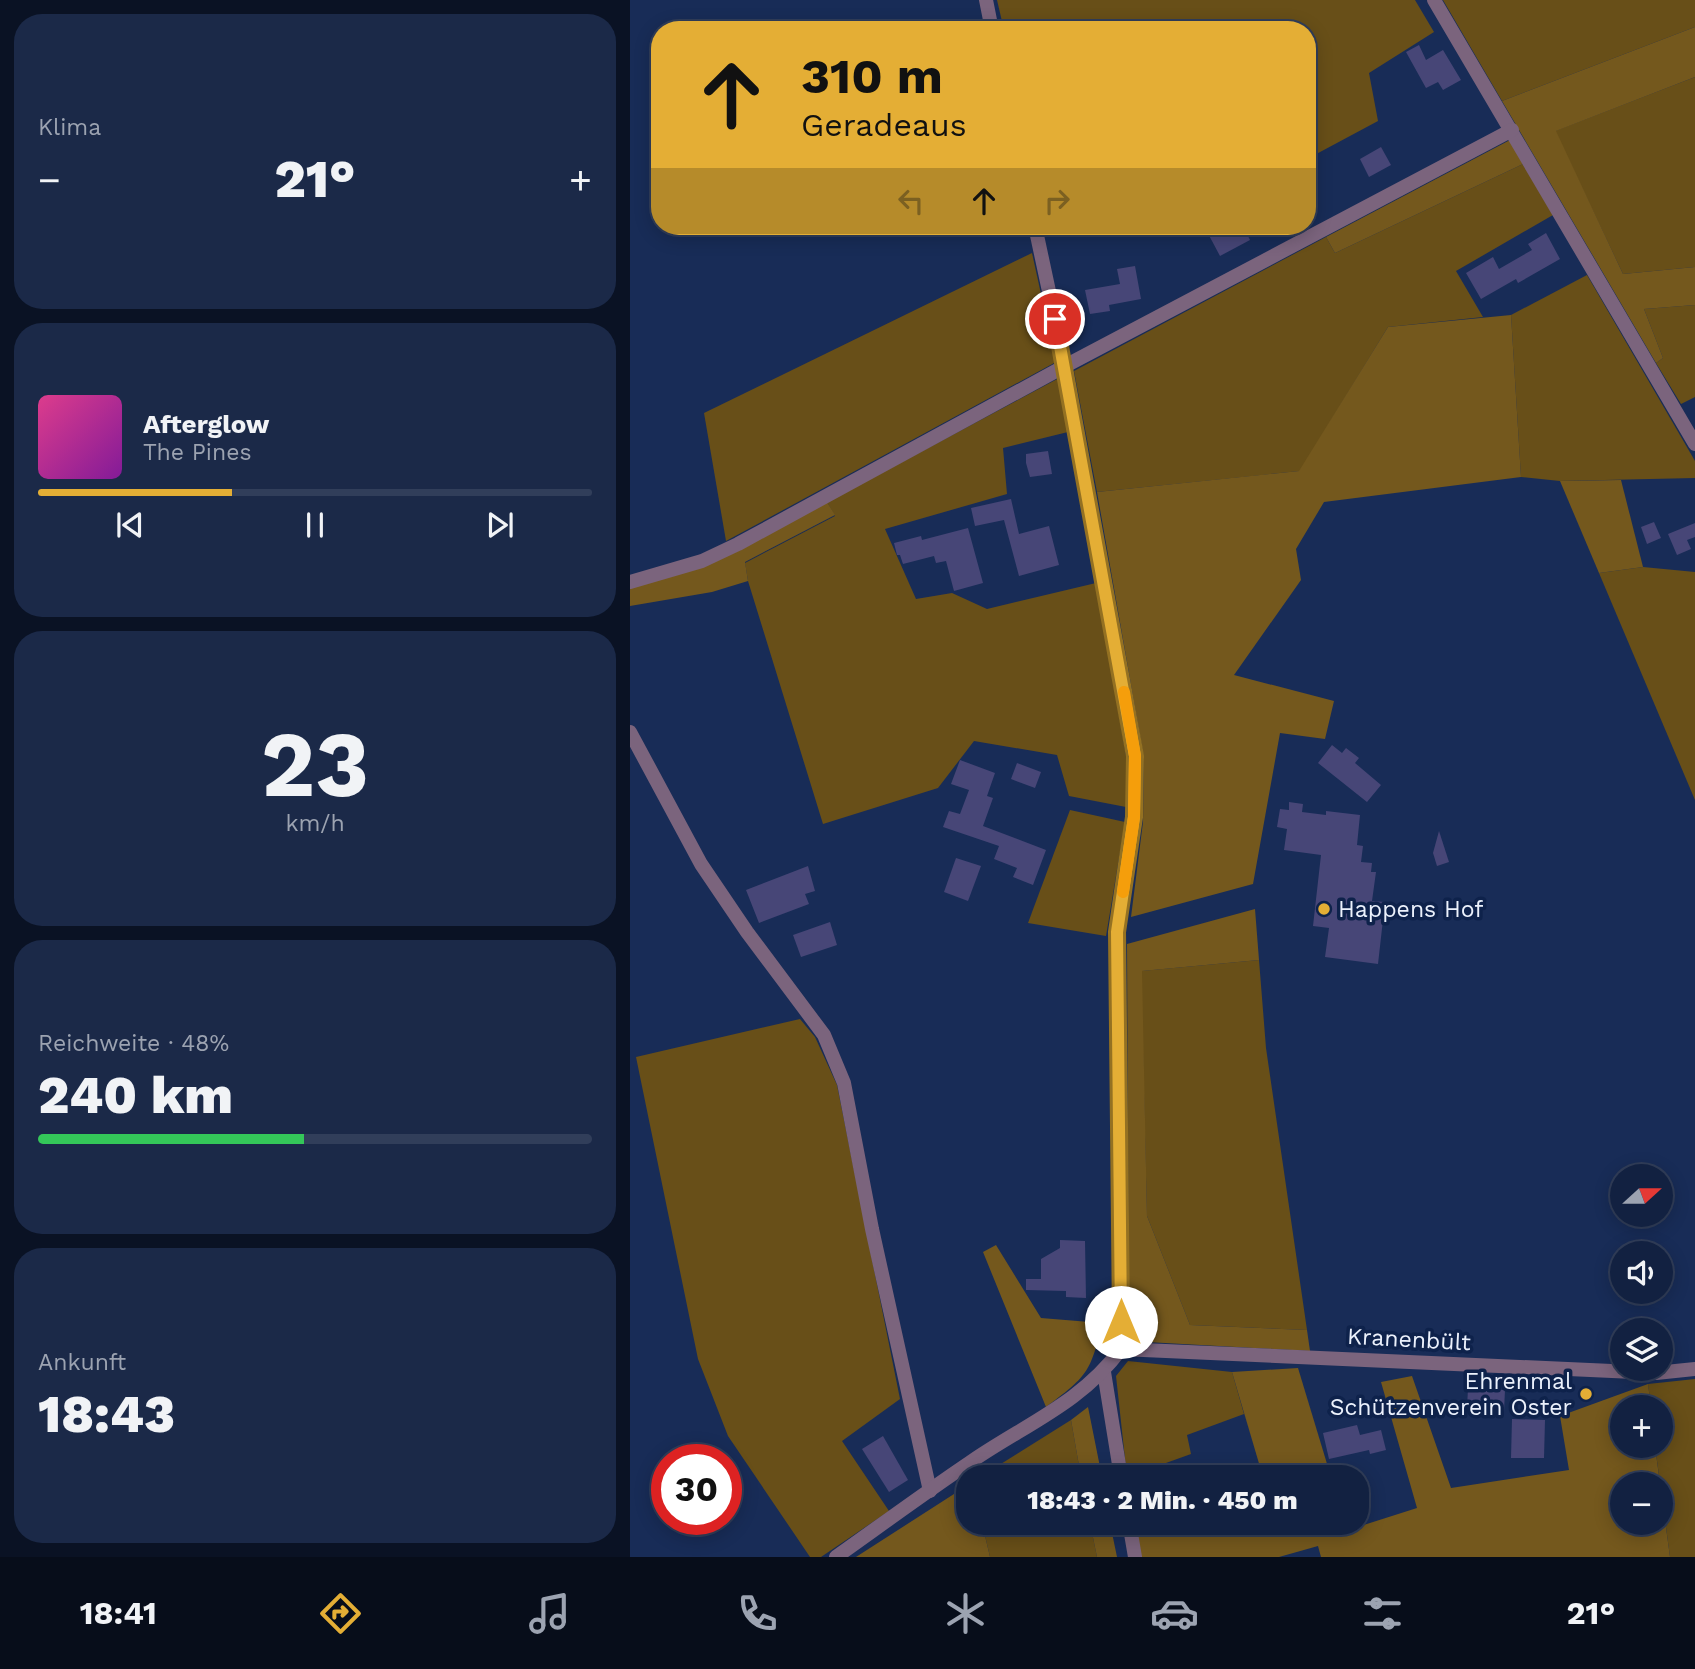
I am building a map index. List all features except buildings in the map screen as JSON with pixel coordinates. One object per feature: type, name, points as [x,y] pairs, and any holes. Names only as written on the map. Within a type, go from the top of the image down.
[{"type":"street","points":[[986,0],[990,21]]},
{"type":"street","points":[[1434,0],[1695,444]]},
{"type":"street","points":[[1316,233],[1512,130]]},
{"type":"street","points":[[836,1557],[972,1461],[1074,1398],[1104,1373],[1121,1349],[1117,932],[1134,817],[1135,756],[1065,366],[1037,235]]},
{"type":"street","points":[[630,582],[702,561],[738,544],[1313,235]]},
{"type":"street","points":[[630,733],[701,863],[747,932],[824,1035],[844,1083],[872,1229],[930,1491]]},
{"type":"street","name":"Kranenbült","points":[[1121,1349],[1656,1373],[1695,1368]]},
{"type":"street","points":[[1104,1373],[1120,1465]]},
{"type":"street","points":[[1131,1535],[1135,1557]]},
{"type":"shaded area","points":[[997,0],[1415,0],[1434,32],[1369,73],[1378,121],[1316,154],[1316,21],[1002,21]]},
{"type":"shaded area","points":[[1443,0],[1695,0],[1695,27],[1502,101]]},
{"type":"shaded area","points":[[1695,27],[1695,77],[1556,131],[1623,274],[1695,267],[1695,305],[1644,309],[1663,358],[1656,363],[1502,101]]},
{"type":"shaded area","points":[[1695,77],[1695,267],[1623,274],[1555,131]]},
{"type":"shaded area","points":[[1510,140],[1523,164],[1335,253],[1326,237]]},
{"type":"shaded area","points":[[1523,164],[1553,215],[1456,271],[1483,317],[1388,327],[1300,471],[1097,492],[1074,371],[1326,237],[1335,253]]},
{"type":"shaded area","points":[[1032,253],[1056,362],[726,541],[704,413]]},
{"type":"shaded area","points":[[1587,275],[1695,461],[1695,478],[1560,481],[1521,477],[1511,315]]},
{"type":"shaded area","points":[[1695,305],[1695,397],[1681,404],[1656,363],[1663,358],[1644,309]]},
{"type":"shaded area","points":[[1511,315],[1521,477],[1324,502],[1296,549],[1301,580],[1234,675],[1334,701],[1325,739],[1280,733],[1253,884],[1131,917],[1143,822],[1144,758],[1097,492],[1299,471],[1388,327]]},
{"type":"shaded area","points":[[1061,377],[1068,432],[1003,448],[1007,494],[885,529],[916,599],[952,593],[987,609],[1096,583],[1126,756],[1126,807],[1069,796],[1057,755],[974,741],[938,788],[823,824],[748,581],[745,563],[835,516],[827,502]]},
{"type":"shaded area","points":[[1621,480],[1643,567],[1599,573],[1560,481]]},
{"type":"shaded area","points":[[827,502],[835,515],[745,562],[748,581],[712,592],[630,606],[630,588]]},
{"type":"shaded area","points":[[1643,567],[1695,572],[1695,800],[1599,573]]},
{"type":"shaded area","points":[[1070,810],[1125,822],[1106,936],[1028,923]]},
{"type":"shaded area","points":[[1255,909],[1259,960],[1142,971],[1147,1216],[1190,1325],[1307,1330],[1310,1351],[1129,1341],[1127,944]]},
{"type":"shaded area","points":[[1259,960],[1266,1048],[1307,1330],[1190,1325],[1147,1216],[1141,971]]},
{"type":"shaded area","points":[[800,1019],[815,1037],[837,1085],[900,1399],[842,1441],[889,1511],[821,1557],[810,1557],[742,1457],[742,1444],[733,1444],[728,1436],[698,1359],[636,1057]]},
{"type":"shaded area","points":[[996,1245],[1041,1318],[1102,1323],[1094,1353],[1085,1372],[1046,1407],[983,1252]]},
{"type":"shaded area","points":[[1128,1361],[1232,1372],[1244,1414],[1187,1435],[1191,1454],[1160,1465],[1126,1465],[1116,1376]]},
{"type":"shaded area","points":[[1298,1368],[1327,1465],[1259,1465],[1232,1372]]},
{"type":"shaded area","points":[[1412,1376],[1451,1488],[1569,1470],[1560,1416],[1610,1398],[1610,1458],[1657,1458],[1658,1472],[1610,1472],[1610,1535],[1667,1535],[1670,1557],[1321,1557],[1318,1546],[1279,1557],[1137,1557],[1134,1535],[1369,1535],[1369,1523],[1417,1508],[1381,1382]]},
{"type":"shaded area","points":[[1695,1379],[1695,1557],[1670,1557],[1667,1535],[1673,1535],[1673,1472],[1659,1472],[1657,1458],[1673,1458],[1673,1395],[1649,1395],[1648,1384]]},
{"type":"shaded area","points":[[1648,1384],[1649,1395],[1618,1395]]},
{"type":"shaded area","points":[[1088,1407],[1100,1465],[1079,1465],[1071,1420]]},
{"type":"shaded area","points":[[1071,1420],[1079,1465],[999,1465]]},
{"type":"shaded area","points":[[956,1493],[956,1535],[985,1535],[990,1557],[856,1557]]},
{"type":"shaded area","points":[[985,1535],[1092,1535],[1097,1557],[990,1557]]},
{"type":"shaded area","points":[[1092,1535],[1112,1535],[1117,1557],[1097,1557]]},
{"type":"slow traffic","points":[[1123,892],[1134,817],[1135,756],[1124,692]]},
{"type":"place","name":"Happens Hof","points":[[1324,909]]},
{"type":"place","name":"Ehrenmal Schützenverein Oster","points":[[1586,1394]]},
{"type":"route","points":[[1055,319],[1135,756],[1134,817],[1117,932],[1121,1322]]}]
